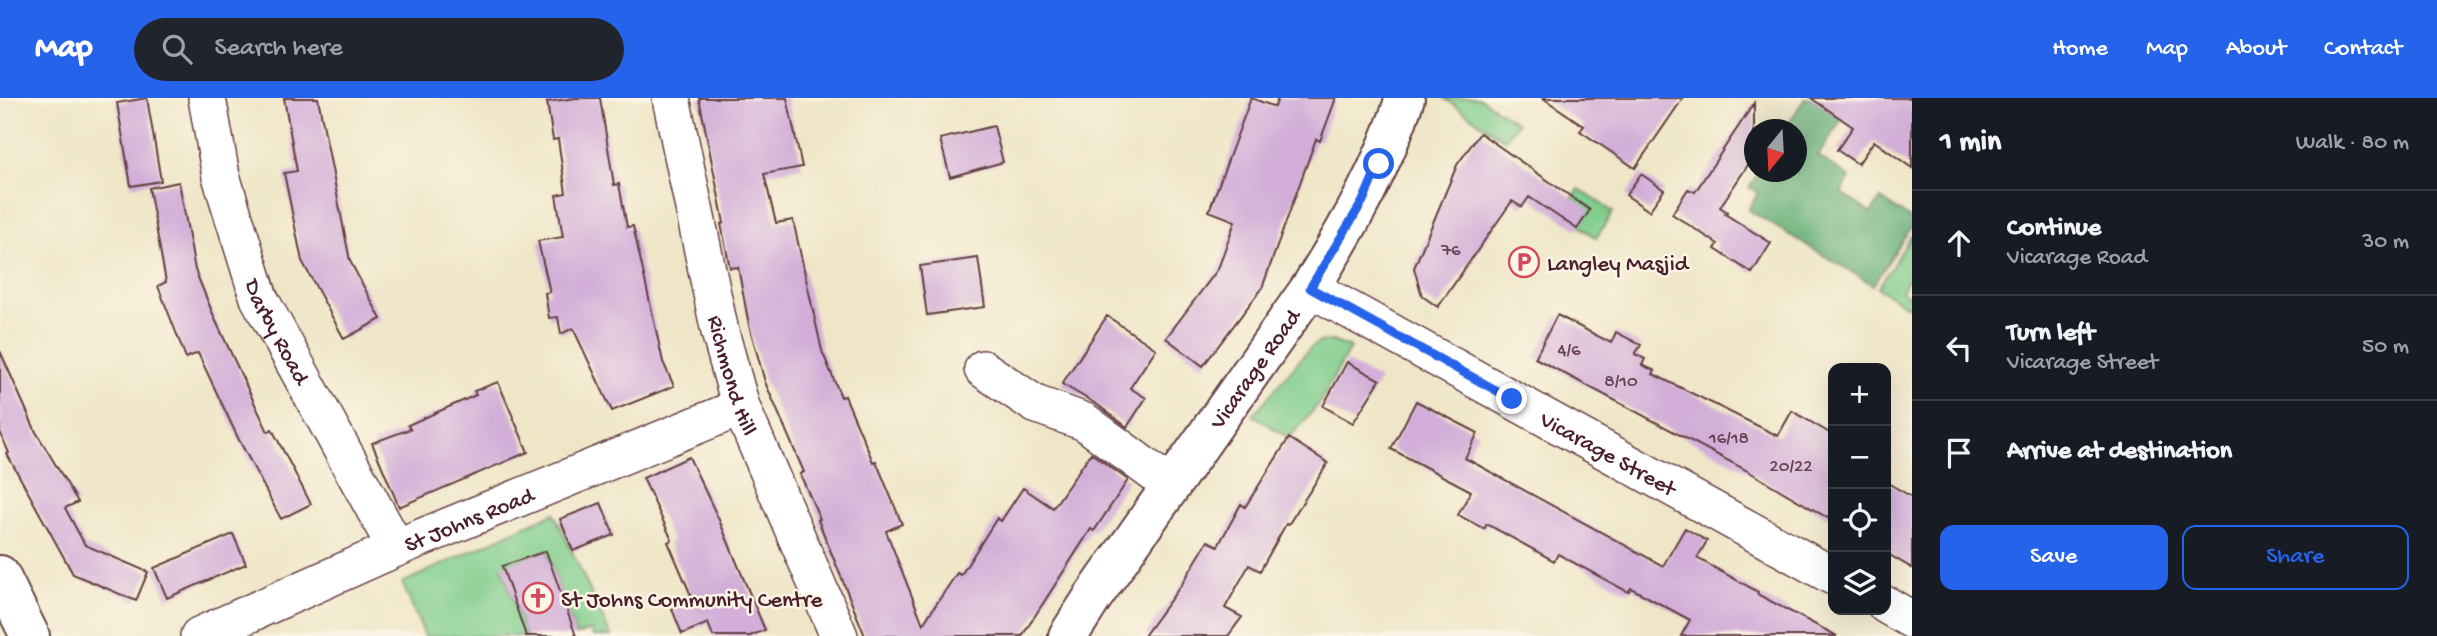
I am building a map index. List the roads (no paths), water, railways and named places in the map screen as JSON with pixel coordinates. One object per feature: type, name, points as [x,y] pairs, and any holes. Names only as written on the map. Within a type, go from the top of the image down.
[{"type":"main road","name":"Vicarage Road","points":[[1068,636],[1170,485],[1310,288],[1363,201],[1405,98]]},
{"type":"main road","points":[[0,575],[30,636]]},
{"type":"street","name":"Darby Road","points":[[207,98],[222,176],[259,298],[396,548]]},
{"type":"street","name":"Richmond Hill","points":[[671,98],[720,332],[741,407],[839,636]]},
{"type":"street","name":"Vicarage Street","points":[[1310,288],[1828,573]]},
{"type":"street","points":[[983,369],[1035,404],[1085,422],[1170,485]]},
{"type":"street","name":"St Johns Road","points":[[199,636],[396,548],[741,407]]},
{"type":"street","points":[[1891,608],[1912,620]]},
{"type":"place","name":"Langley Masjid","points":[[1524,262]]},
{"type":"place","name":"St Johns Community Centre","points":[[538,598]]}]
